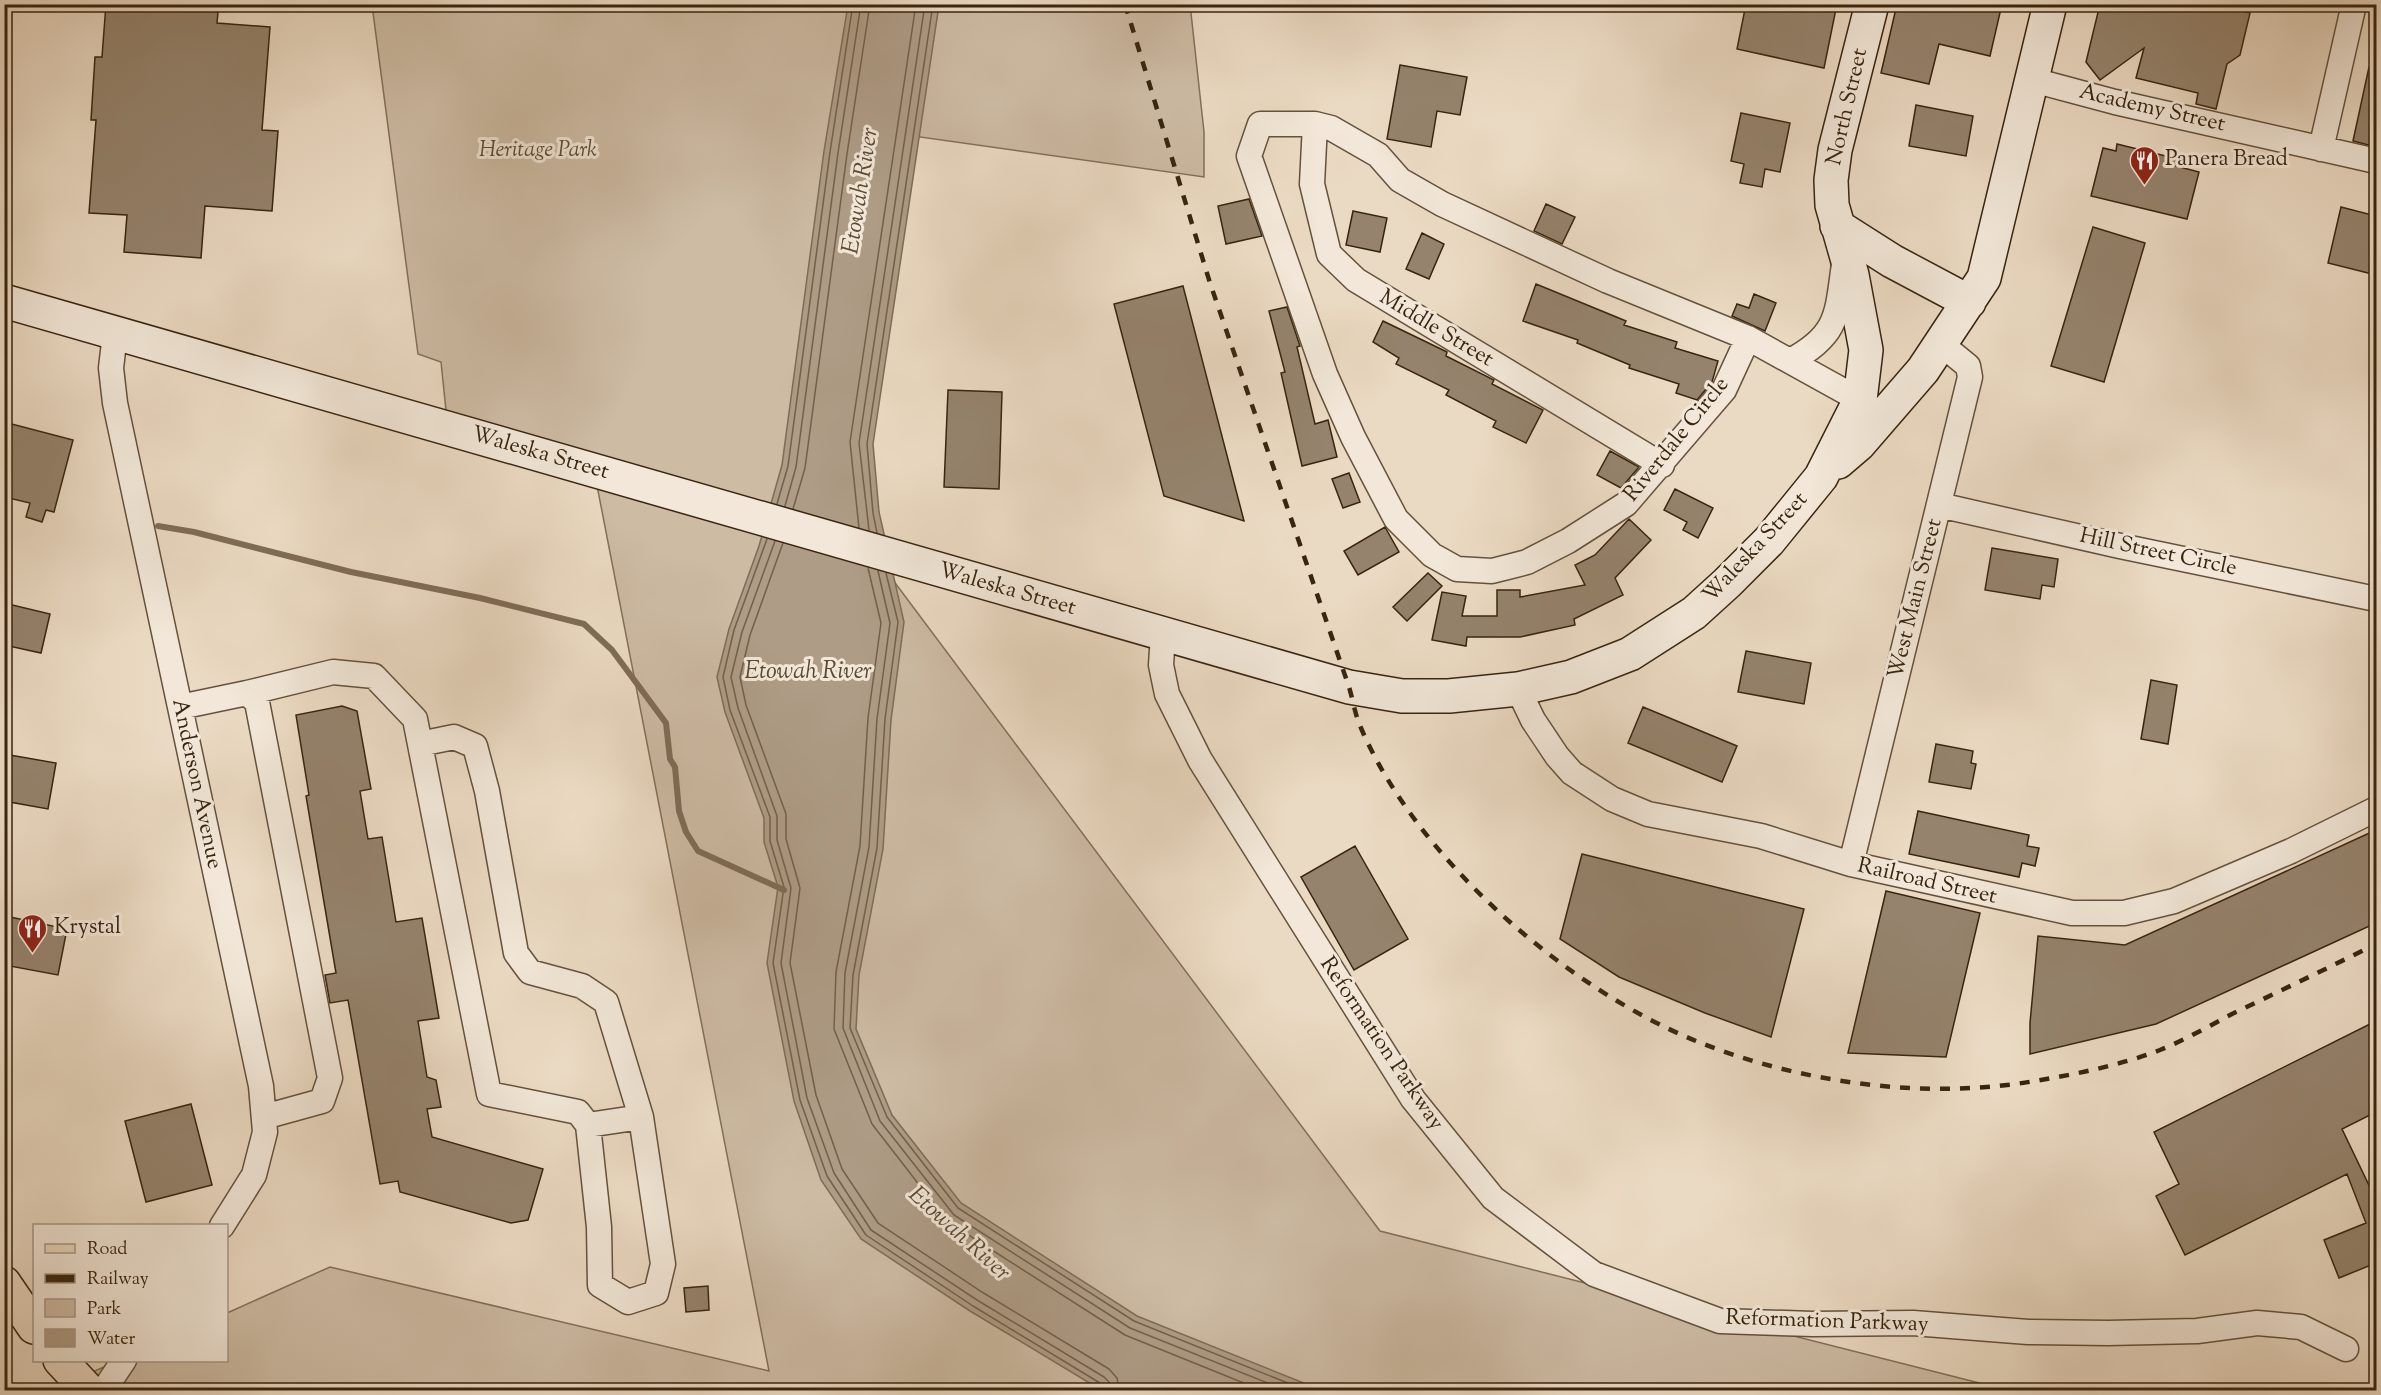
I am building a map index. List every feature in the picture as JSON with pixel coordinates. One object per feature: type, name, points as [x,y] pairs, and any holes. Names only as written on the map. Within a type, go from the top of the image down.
[{"type":"main road","name":"North Street","points":[[1866,350],[1842,238],[1832,205],[1831,180],[1835,150],[1872,4]]},
{"type":"main road","points":[[1821,477],[1859,444],[1923,370],[1984,278],[1996,236],[2050,4]]},
{"type":"main road","points":[[1842,238],[1970,302]]},
{"type":"main road","name":"Waleska Street","points":[[4,301],[115,334],[268,375],[1051,603],[1380,694],[1449,696],[1518,689],[1571,677],[1630,654],[1694,613],[1769,541],[1821,477],[1860,400],[1866,350]]},
{"type":"main road","points":[[4,1283],[33,1325]]},
{"type":"main road","points":[[62,1362],[88,1390]]},
{"type":"street","points":[[2321,148],[2354,4]]},
{"type":"street","name":"Academy Street","points":[[2032,80],[2115,102],[2376,162]]},
{"type":"street","name":"Riverdale Circle","points":[[1260,124],[1315,124],[1331,128],[1378,155],[1401,180],[1442,204],[1608,281],[1748,338],[1724,390],[1662,465],[1626,504],[1568,541],[1527,562],[1492,571],[1457,569],[1432,555],[1396,519],[1353,437],[1325,374],[1249,156],[1260,124]]},
{"type":"street","name":"Middle Street","points":[[1315,124],[1312,184],[1329,254],[1356,280],[1662,465]]},
{"type":"street","points":[[1790,361],[1815,348],[1830,328],[1838,306],[1842,238]]},
{"type":"street","name":"Anderson Avenue","points":[[115,334],[111,368],[115,404],[261,1086],[265,1132],[254,1175],[223,1224]]},
{"type":"street","points":[[1748,338],[1860,400]]},
{"type":"street","name":"West Main Street","points":[[1851,864],[1970,377],[1968,366],[1941,344]]},
{"type":"street","name":"Hill Street Circle","points":[[1939,505],[2120,546],[2376,599]]},
{"type":"street","name":"Reformation Parkway","points":[[1163,634],[1161,665],[1167,694],[1200,760],[1413,1100],[1493,1198],[1594,1274],[1720,1321],[1813,1324],[1913,1323],[2028,1332],[2108,1333],[2197,1331],[2257,1323],[2301,1327],[2346,1349]]},
{"type":"street","points":[[180,707],[333,672],[374,676],[415,719],[489,1094],[578,1112],[588,1125],[599,1227],[600,1285],[628,1302],[656,1293],[663,1264],[641,1118],[606,1002],[582,986],[530,972],[516,953],[487,791],[475,746],[454,737],[420,744]]},
{"type":"street","name":"Railroad Street","points":[[1518,689],[1533,720],[1557,756],[1589,786],[1612,799],[1648,813],[1761,836],[1851,864],[2048,909],[2097,915],[2124,913],[2174,902],[2291,851],[2376,809]]},
{"type":"street","points":[[247,693],[257,702],[330,1078],[322,1101],[264,1117]]},
{"type":"street","points":[[588,1125],[641,1118]]},
{"type":"street","points":[[104,1390],[123,1362]]},
{"type":"green space","name":"Heritage Park","points":[[1190,4],[1204,132],[1204,177],[878,131],[869,548],[1380,1231],[2007,1390],[76,1390],[64,1384],[116,1362],[228,1362],[228,1313],[330,1267],[769,1371],[593,465],[447,420],[441,362],[418,354],[372,5]]},
{"type":"water","name":"Etowah River","points":[[848,5],[939,5],[873,444],[879,512],[904,622],[891,720],[883,849],[859,975],[856,1029],[892,1115],[961,1203],[1137,1316],[1321,1390],[1101,1390],[970,1311],[861,1239],[821,1180],[794,1101],[767,963],[778,887],[764,842],[764,818],[725,712],[717,677],[729,629],[759,546],[782,465],[824,151]]},
{"type":"building","points":[[106,4],[218,12],[217,23],[270,27],[262,130],[278,131],[272,211],[205,206],[201,258],[124,252],[127,215],[89,213],[96,120],[91,120],[95,57],[102,57]]},
{"type":"building","points":[[1746,4],[1773,10],[1774,4],[1837,4],[1824,68],[1737,49]]},
{"type":"building","points":[[1897,4],[2002,4],[1990,56],[1939,44],[1929,84],[1881,73]]},
{"type":"building","points":[[2100,4],[2213,4],[2250,13],[2240,55],[2227,64],[2216,109],[2196,104],[2198,93],[2136,78],[2144,48],[2100,80],[2086,62]]},
{"type":"building","points":[[1400,65],[1467,77],[1460,115],[1437,111],[1431,147],[1387,139]]},
{"type":"building","points":[[2369,67],[2376,68],[2376,147],[2353,141]]},
{"type":"building","points":[[1916,105],[1973,116],[1966,156],[1909,146]]},
{"type":"building","points":[[1741,113],[1790,123],[1780,172],[1765,169],[1762,187],[1740,183],[1744,164],[1731,161]]},
{"type":"building","points":[[2117,144],[2178,159],[2176,166],[2199,172],[2187,219],[2091,196],[2103,148],[2116,151]]},
{"type":"building","points":[[1249,199],[1262,236],[1226,244],[1218,206]]},
{"type":"building","points":[[1546,204],[1575,217],[1562,244],[1534,231]]},
{"type":"building","points":[[2341,207],[2376,216],[2376,275],[2328,263]]},
{"type":"building","points":[[1353,211],[1387,218],[1380,252],[1346,245]]},
{"type":"building","points":[[2093,227],[2145,243],[2104,382],[2051,366]]},
{"type":"building","points":[[1422,233],[1444,244],[1429,279],[1406,269]]},
{"type":"building","points":[[1536,284],[1626,321],[1624,325],[1677,342],[1675,348],[1718,361],[1712,382],[1697,400],[1676,393],[1679,384],[1629,368],[1630,365],[1577,343],[1578,340],[1523,321]]},
{"type":"building","points":[[1183,286],[1244,521],[1164,496],[1114,304]]},
{"type":"building","points":[[1754,294],[1776,303],[1765,331],[1732,316],[1737,304],[1749,308]]},
{"type":"building","points":[[1287,307],[1300,346],[1297,347],[1315,424],[1328,420],[1337,457],[1302,466],[1281,373],[1285,372],[1269,311]]},
{"type":"building","points":[[1383,321],[1447,352],[1446,356],[1494,380],[1492,384],[1543,410],[1526,443],[1493,427],[1496,421],[1446,395],[1449,390],[1396,364],[1399,358],[1373,342]]},
{"type":"building","points":[[948,390],[1002,392],[999,489],[944,487]]},
{"type":"building","points":[[4,422],[73,440],[54,512],[46,510],[42,522],[26,517],[30,503],[4,497]]},
{"type":"building","points":[[1610,451],[1639,467],[1621,488],[1597,475]]},
{"type":"building","points":[[1349,473],[1360,502],[1343,508],[1332,479]]},
{"type":"building","points":[[1675,489],[1713,508],[1698,538],[1683,530],[1687,522],[1664,510]]},
{"type":"building","points":[[1629,519],[1651,540],[1615,578],[1623,595],[1574,619],[1575,625],[1520,637],[1467,637],[1466,646],[1432,640],[1442,592],[1466,596],[1462,616],[1497,616],[1497,590],[1520,590],[1520,597],[1585,585],[1575,565],[1595,555]]},
{"type":"building","points":[[1385,527],[1399,552],[1358,575],[1344,551]]},
{"type":"building","points":[[1992,548],[2058,559],[2054,587],[2042,585],[2040,599],[1985,590]]},
{"type":"building","points":[[1428,573],[1442,586],[1407,621],[1393,607]]},
{"type":"building","points":[[4,603],[50,614],[41,653],[4,645]]},
{"type":"building","points":[[1746,651],[1811,663],[1804,704],[1738,692]]},
{"type":"building","points":[[2151,680],[2177,685],[2168,744],[2141,739]]},
{"type":"building","points":[[342,706],[357,711],[371,789],[360,791],[368,839],[382,837],[396,922],[422,918],[439,1018],[418,1021],[427,1077],[436,1080],[441,1107],[427,1109],[432,1137],[543,1169],[528,1220],[511,1223],[400,1192],[398,1181],[380,1184],[348,1000],[330,1003],[325,975],[336,973],[306,796],[309,795],[296,715]]},
{"type":"building","points":[[1643,707],[1737,746],[1722,782],[1628,743]]},
{"type":"building","points":[[1936,744],[1973,751],[1971,763],[1976,764],[1971,789],[1929,782]]},
{"type":"building","points":[[4,754],[56,763],[48,809],[4,801]]},
{"type":"building","points":[[1918,811],[2029,835],[2027,846],[2039,848],[2035,866],[2022,863],[2019,877],[1909,854]]},
{"type":"building","points":[[2376,830],[2376,923],[2156,1024],[2030,1054],[2030,1023],[2038,936],[2125,945]]},
{"type":"building","points":[[1355,846],[1408,939],[1354,970],[1301,877]]},
{"type":"building","points":[[1582,854],[1804,909],[1771,1037],[1705,1013],[1619,977],[1560,939]]},
{"type":"building","points":[[1886,891],[1980,913],[1946,1057],[1848,1053]]},
{"type":"building","name":"Krystal","points":[[10,917],[67,929],[58,975],[4,965],[4,942]]},
{"type":"building","points":[[2376,1021],[2376,1112],[2342,1129],[2376,1200],[2376,1263],[2339,1278],[2324,1240],[2366,1223],[2347,1174],[2185,1255],[2156,1196],[2179,1184],[2154,1132]]},
{"type":"building","points":[[191,1104],[212,1185],[146,1202],[125,1121]]},
{"type":"building","points":[[708,1286],[709,1310],[686,1312],[684,1288]]},
{"type":"waterway","points":[[158,526],[194,532],[351,572],[480,598],[584,624],[612,650],[666,723],[670,759],[675,767],[679,811],[686,832],[698,851],[784,890]]},
{"type":"railway","points":[[1125,4],[1210,283],[1349,687],[1361,728],[1386,777],[1419,825],[1457,871],[1501,914],[1548,953],[1597,988],[1647,1018],[1696,1041],[1736,1056],[1777,1068],[1863,1084],[1950,1089],[2035,1081],[2099,1068],[2160,1050],[2376,944]]},
{"type":"place","name":"Panera Bread","points":[[2144,186]]},
{"type":"place","name":"Krystal","points":[[33,954]]}]
